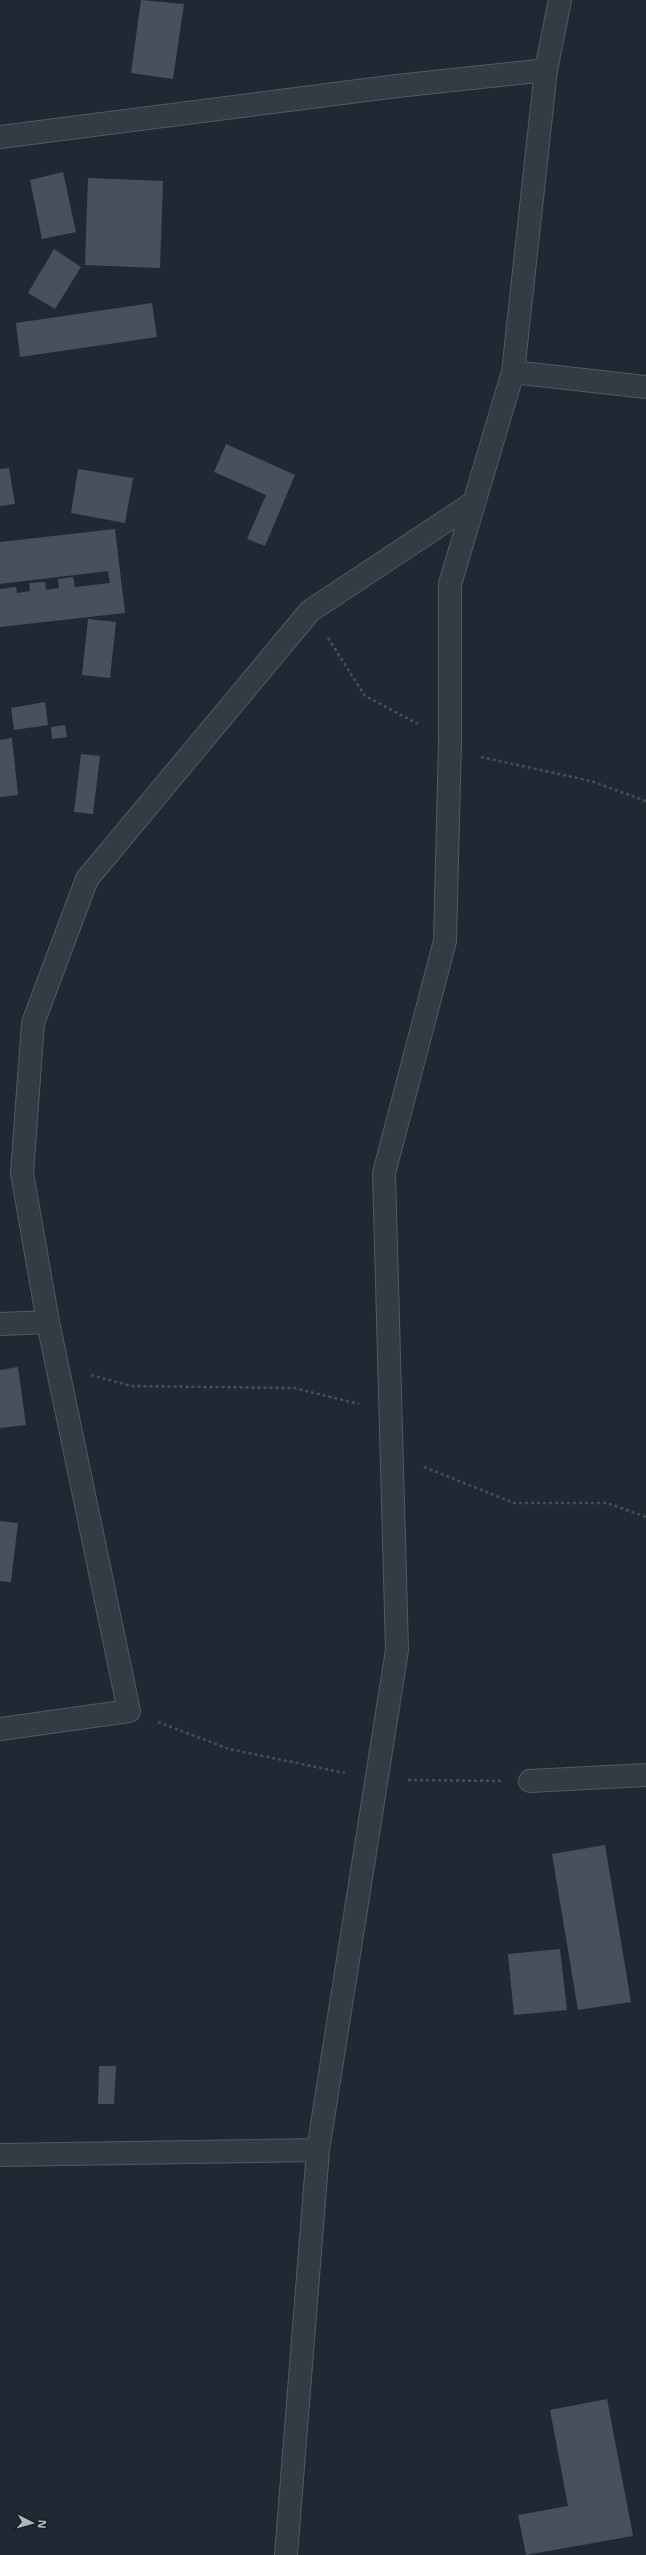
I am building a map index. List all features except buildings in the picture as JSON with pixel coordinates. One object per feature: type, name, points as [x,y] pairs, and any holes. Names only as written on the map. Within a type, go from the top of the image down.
[{"type":"street","points":[[286,2555],[318,2150],[397,1650],[384,1173],[445,942],[450,741],[450,584],[513,372],[546,70],[560,0]]},
{"type":"street","points":[[0,137],[397,86],[546,70]]},
{"type":"street","points":[[513,372],[646,387]]},
{"type":"street","points":[[0,1729],[129,1711],[48,1322],[22,1173],[33,1024],[87,879],[310,611],[473,503]]},
{"type":"street","points":[[0,1324],[48,1322]]},
{"type":"street","points":[[530,1781],[646,1775]]},
{"type":"street","points":[[0,2155],[318,2150]]},
{"type":"path","points":[[55,1352],[89,1374],[131,1386],[294,1388],[366,1406]]},
{"type":"path","points":[[392,1454],[514,1503],[607,1503],[646,1517]]},
{"type":"path","points":[[129,1711],[229,1749],[376,1780],[530,1781]]}]
